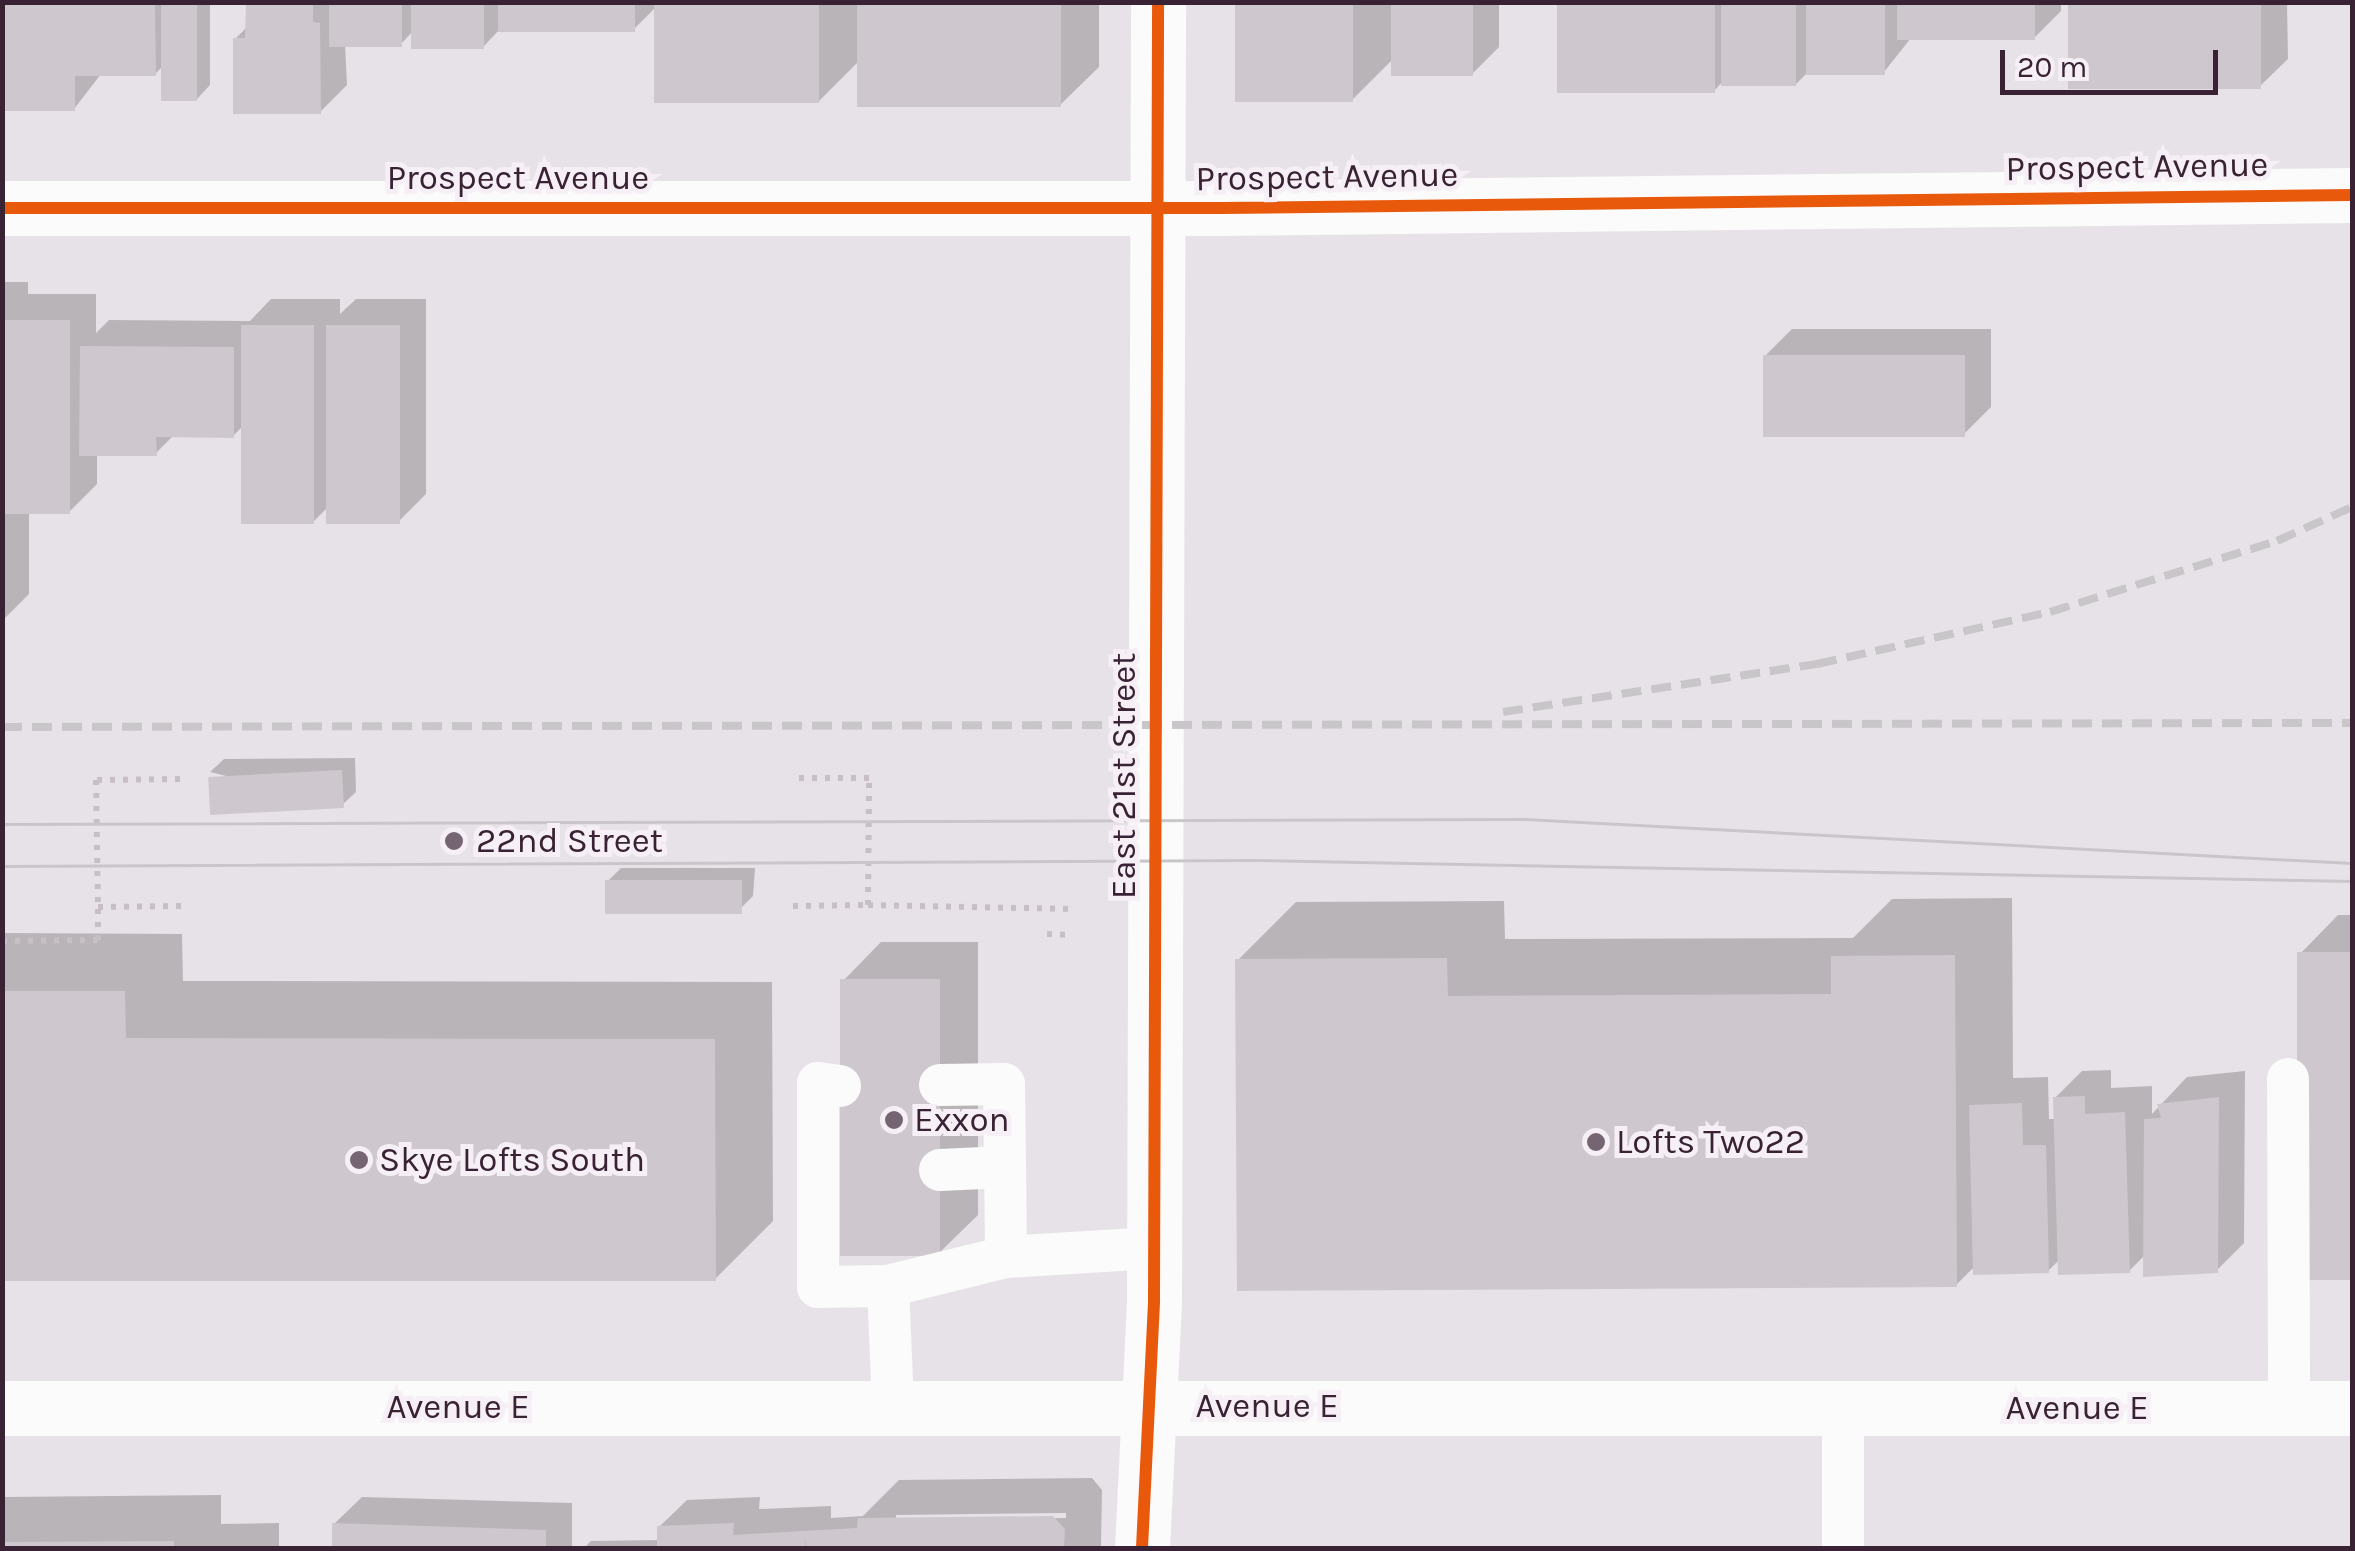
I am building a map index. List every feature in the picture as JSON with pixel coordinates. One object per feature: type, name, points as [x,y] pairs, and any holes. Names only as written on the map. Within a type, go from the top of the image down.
[{"type":"street","name":"East 21st Street","points":[[1142,1548],[1154,1248],[1158,2]]},
{"type":"street","name":"Prospect Avenue","points":[[2,208],[1157,208],[2352,195]]},
{"type":"street","name":"Avenue E","points":[[2,1408],[2352,1408]]},
{"type":"lane","points":[[2288,1079],[2289,1408]]},
{"type":"lane","points":[[840,1086],[818,1083],[829,1170],[818,1287],[888,1286],[1006,1257],[1154,1248]]},
{"type":"lane","points":[[940,1086],[1004,1084],[1006,1257]]},
{"type":"lane","points":[[940,1170],[1004,1167]]},
{"type":"lane","points":[[888,1286],[893,1406]]},
{"type":"lane","points":[[1843,1407],[1843,1548]]},
{"type":"path","points":[[796,778],[869,778],[868,905]]},
{"type":"path","points":[[2,940],[98,940],[96,780],[180,779]]},
{"type":"path","points":[[98,907],[180,906]]},
{"type":"path","points":[[793,906],[1072,909]]},
{"type":"path","points":[[1047,934],[1073,935]]},
{"type":"building","points":[[2,2],[155,2],[156,76],[75,76],[75,111],[2,111]]},
{"type":"building","points":[[161,2],[197,2],[197,101],[161,101]]},
{"type":"building","points":[[329,2],[402,2],[402,47],[329,47]]},
{"type":"building","points":[[411,2],[484,2],[484,49],[411,49]]},
{"type":"building","points":[[498,2],[635,2],[635,32],[498,32]]},
{"type":"building","points":[[654,2],[819,2],[819,103],[654,103]]},
{"type":"building","points":[[857,2],[1061,2],[1061,107],[857,107]]},
{"type":"building","points":[[1235,2],[1353,2],[1353,102],[1235,102]]},
{"type":"building","points":[[1391,2],[1473,2],[1473,76],[1391,76]]},
{"type":"building","points":[[1557,2],[1715,2],[1715,93],[1557,93]]},
{"type":"building","points":[[1721,2],[1796,2],[1796,86],[1721,86]]},
{"type":"building","points":[[1806,2],[1885,2],[1885,75],[1806,75]]},
{"type":"building","points":[[1897,2],[2035,2],[2035,40],[1897,40]]},
{"type":"building","points":[[2068,2],[2261,2],[2261,89],[2068,89]]},
{"type":"building","points":[[246,3],[313,3],[313,22],[320,23],[321,114],[233,114],[233,38],[245,38]]},
{"type":"building","points":[[2,320],[70,320],[70,514],[2,514]]},
{"type":"building","points":[[241,325],[314,325],[314,524],[241,524]]},
{"type":"building","points":[[326,325],[400,325],[400,524],[326,524]]},
{"type":"building","points":[[80,346],[234,347],[234,438],[156,437],[157,456],[79,456]]},
{"type":"building","points":[[1763,355],[1965,355],[1965,437],[1763,437]]},
{"type":"building","points":[[342,770],[344,808],[210,815],[208,777]]},
{"type":"building","points":[[605,880],[742,880],[742,914],[605,914]]},
{"type":"building","points":[[2297,952],[2352,952],[2352,1280],[2297,1280]]},
{"type":"building","name":"Lofts Two22","points":[[1955,955],[1957,1287],[1237,1291],[1235,959],[1447,958],[1448,996],[1831,994],[1831,956]]},
{"type":"building","points":[[840,979],[940,979],[940,1256],[840,1256]]},
{"type":"building","name":"Skye Lofts South","points":[[2,991],[125,991],[126,1038],[715,1039],[716,1281],[2,1281]]},
{"type":"building","points":[[2085,1096],[2085,1114],[2125,1112],[2130,1273],[2058,1275],[2053,1097]]},
{"type":"building","points":[[2219,1097],[2218,1273],[2143,1277],[2144,1119],[2161,1118],[2157,1104]]},
{"type":"building","points":[[2022,1103],[2023,1145],[2046,1145],[2049,1273],[1973,1275],[1969,1105]]},
{"type":"building","points":[[1053,1516],[1065,1529],[1064,1548],[806,1548],[806,1538],[805,1548],[657,1548],[657,1526],[734,1523],[733,1535],[857,1528],[858,1518]]},
{"type":"building","points":[[332,1523],[546,1530],[546,1548],[332,1548]]},
{"type":"building","points":[[174,1541],[174,1548],[2,1548],[2,1542]]},
{"type":"tram line","points":[[2,824],[1525,819],[2352,863]]},
{"type":"tram line","points":[[2,866],[1254,860],[2352,881]]},
{"type":"railway","points":[[1503,712],[1817,664],[2050,612],[2277,541],[2352,507]]},
{"type":"railway","points":[[2,727],[2352,723]]},
{"type":"cycle path","points":[[1142,1548],[1154,1300],[1158,2]]},
{"type":"cycle path","points":[[2,208],[1221,208],[2352,195]]},
{"type":"place","name":"22nd Street","points":[[454,841]]},
{"type":"place","name":"Exxon","points":[[894,1120]]},
{"type":"place","name":"Lofts Two22","points":[[1596,1142]]},
{"type":"place","name":"Skye Lofts South","points":[[359,1160]]}]
